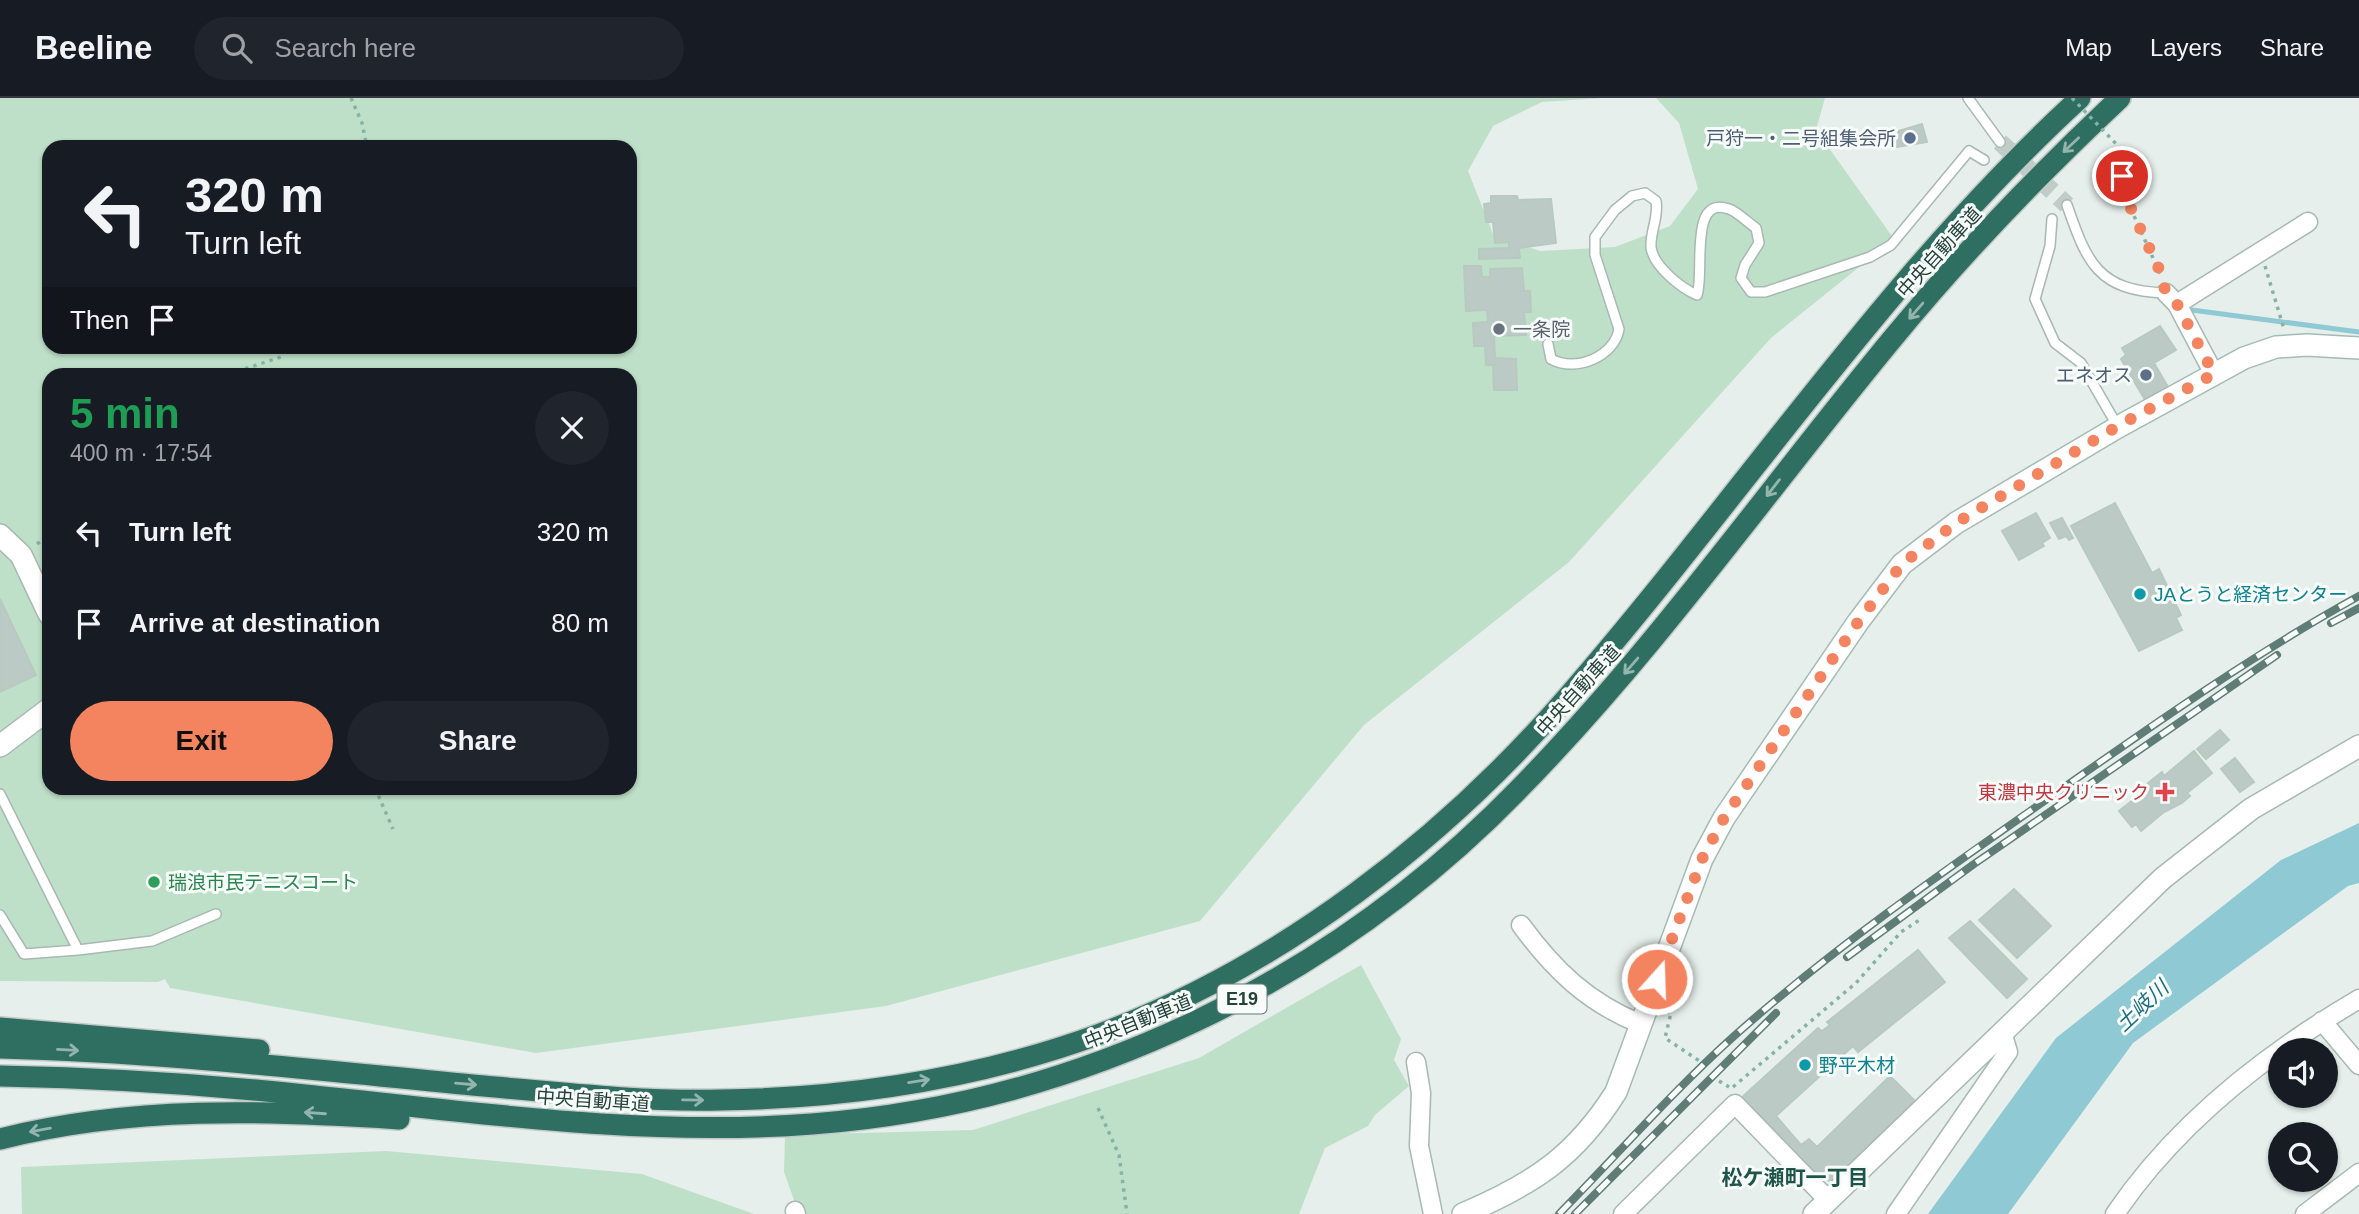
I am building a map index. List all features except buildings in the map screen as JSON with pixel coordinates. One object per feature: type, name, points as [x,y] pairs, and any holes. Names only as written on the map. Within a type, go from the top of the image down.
[{"type":"highway","name":"中央自動車道","points":[[0,1048],[179,1057],[651,1099],[733,1100],[869,1089],[1013,1061],[1099,1034],[1181,999],[1269,951],[1355,893],[1406,853],[1513,755],[1568,696],[1741,487],[1828,374],[1909,279],[1991,188],[2080,98]]},
{"type":"highway","name":"中央自動車道","points":[[0,1076],[191,1085],[579,1124],[719,1128],[808,1125],[943,1107],[1011,1091],[1111,1059],[1187,1027],[1300,965],[1406,889],[1517,792],[1672,617],[1894,336],[2056,158],[2120,98]]},
{"type":"highway","points":[[0,1028],[215,1045],[364,1063],[422,1080]]},
{"type":"highway","points":[[0,1139],[38,1130],[178,1113],[298,1112],[453,1122],[579,1124]]},
{"type":"main road","points":[[1463,1214],[1542,1175],[1582,1140],[1616,1092],[1702,859],[1724,818],[1878,592],[1902,564],[1929,541],[2118,426],[2244,358],[2286,346],[2359,348]]},
{"type":"main road","points":[[0,535],[21,555],[42,599]]},
{"type":"main road","points":[[0,746],[42,714]]},
{"type":"main road","points":[[1821,1207],[2173,870],[2251,808],[2359,746]]},
{"type":"street","points":[[2214,374],[2171,299],[2260,255],[2308,222]]},
{"type":"street","points":[[1521,925],[1552,966],[1577,989],[1641,1024]]},
{"type":"street","points":[[2119,1212],[2176,1141],[2248,1072],[2359,999]]},
{"type":"street","points":[[2322,1021],[2359,1065]]},
{"type":"street","points":[[1896,1214],[2008,1052],[2002,1032]]},
{"type":"street","points":[[1416,1062],[1421,1093],[1419,1146],[1433,1214]]},
{"type":"street","points":[[1623,1214],[1735,1104],[1821,1207]]},
{"type":"street","points":[[2305,1214],[2359,1172]]},
{"type":"lane","points":[[1968,98],[2000,142]]},
{"type":"lane","points":[[1548,344],[1551,359],[1567,365],[1605,354],[1618,339],[1619,329],[1595,255],[1595,237],[1615,210],[1632,196],[1645,194],[1656,201],[1658,213],[1651,246],[1655,259],[1687,290],[1697,295],[1702,282],[1700,227],[1706,213],[1716,208],[1728,209],[1756,228],[1759,243],[1745,265],[1741,278],[1751,292],[1765,292],[1870,257],[1891,245],[1969,151],[1984,160]]},
{"type":"lane","points":[[2067,205],[2083,251],[2103,276],[2145,293],[2171,299]]},
{"type":"lane","points":[[2052,219],[2050,246],[2035,299],[2055,343],[2081,363],[2118,426]]},
{"type":"lane","points":[[0,794],[78,950]]},
{"type":"lane","points":[[0,915],[24,954],[152,941],[216,914]]},
{"type":"path","points":[[351,98],[362,123],[366,140]]},
{"type":"path","points":[[2072,98],[2123,151],[2121,187],[2171,299]]},
{"type":"path","points":[[2260,255],[2284,323],[2286,346]]},
{"type":"path","points":[[247,368],[281,357],[281,354]]},
{"type":"path","points":[[378,795],[394,829]]},
{"type":"path","points":[[1732,1089],[1856,983],[1901,932],[1921,919]]},
{"type":"path","points":[[1648,1003],[1671,1013],[1665,1038],[1701,1062]]},
{"type":"path","points":[[1098,1108],[1119,1155],[1127,1214]]},
{"type":"green space","points":[[0,98],[1603,98],[1542,102],[1493,126],[1468,171],[1493,234],[1540,251],[1615,247],[1670,226],[1698,189],[1679,123],[1656,98],[1825,98],[1816,130],[1894,239],[1771,338],[1569,562],[1364,725],[1200,921],[886,1006],[536,1053],[170,988],[165,979],[158,982],[0,981]]},
{"type":"green space","points":[[1361,965],[1401,1039],[1394,1060],[1409,1086],[1375,1115],[1368,1126],[1325,1148],[1299,1214],[799,1214],[784,1172],[785,1135],[973,1130],[1199,1058]]},
{"type":"green space","points":[[386,1151],[642,1174],[754,1214],[22,1214],[21,1167]]},
{"type":"water","name":"土岐川","points":[[2359,823],[2359,883],[2348,886],[2133,1043],[2008,1214],[1928,1214],[2056,1038],[2281,860]]},
{"type":"waterway","points":[[2192,310],[2359,332]]},
{"type":"tunnel","points":[[2000,142],[2067,205]]},
{"type":"railway","points":[[1559,1214],[1710,1058],[1849,941],[1971,852],[2166,717],[2280,642],[2359,596]]},
{"type":"railway","points":[[2331,623],[2359,608]]},
{"type":"railway","points":[[1847,957],[1974,864],[2277,655]]},
{"type":"railway","points":[[1575,1214],[1776,1013]]},
{"type":"place","name":"戸狩一・二号組集会所","points":[[1910,138]]},
{"type":"place","name":"一条院","points":[[1499,329]]},
{"type":"place","name":"エネオス","points":[[2146,375]]},
{"type":"place","name":"JAとうと経済センター","points":[[2140,594]]},
{"type":"place","name":"東濃中央クリニック","points":[[2165,792]]},
{"type":"place","name":"瑞浪市民テニスコート","points":[[154,882]]},
{"type":"place","name":"野平木材","points":[[1805,1065]]},
{"type":"district","name":"松ケ瀬町一丁目","points":[[1795,1178]]},
{"type":"route","points":[[1657,979],[1702,859],[1724,818],[1773,750],[1878,592],[1902,564],[1956,523],[2118,426],[2214,374],[2177,304],[2166,293],[2159,269],[2121,187],[2122,176]]}]
